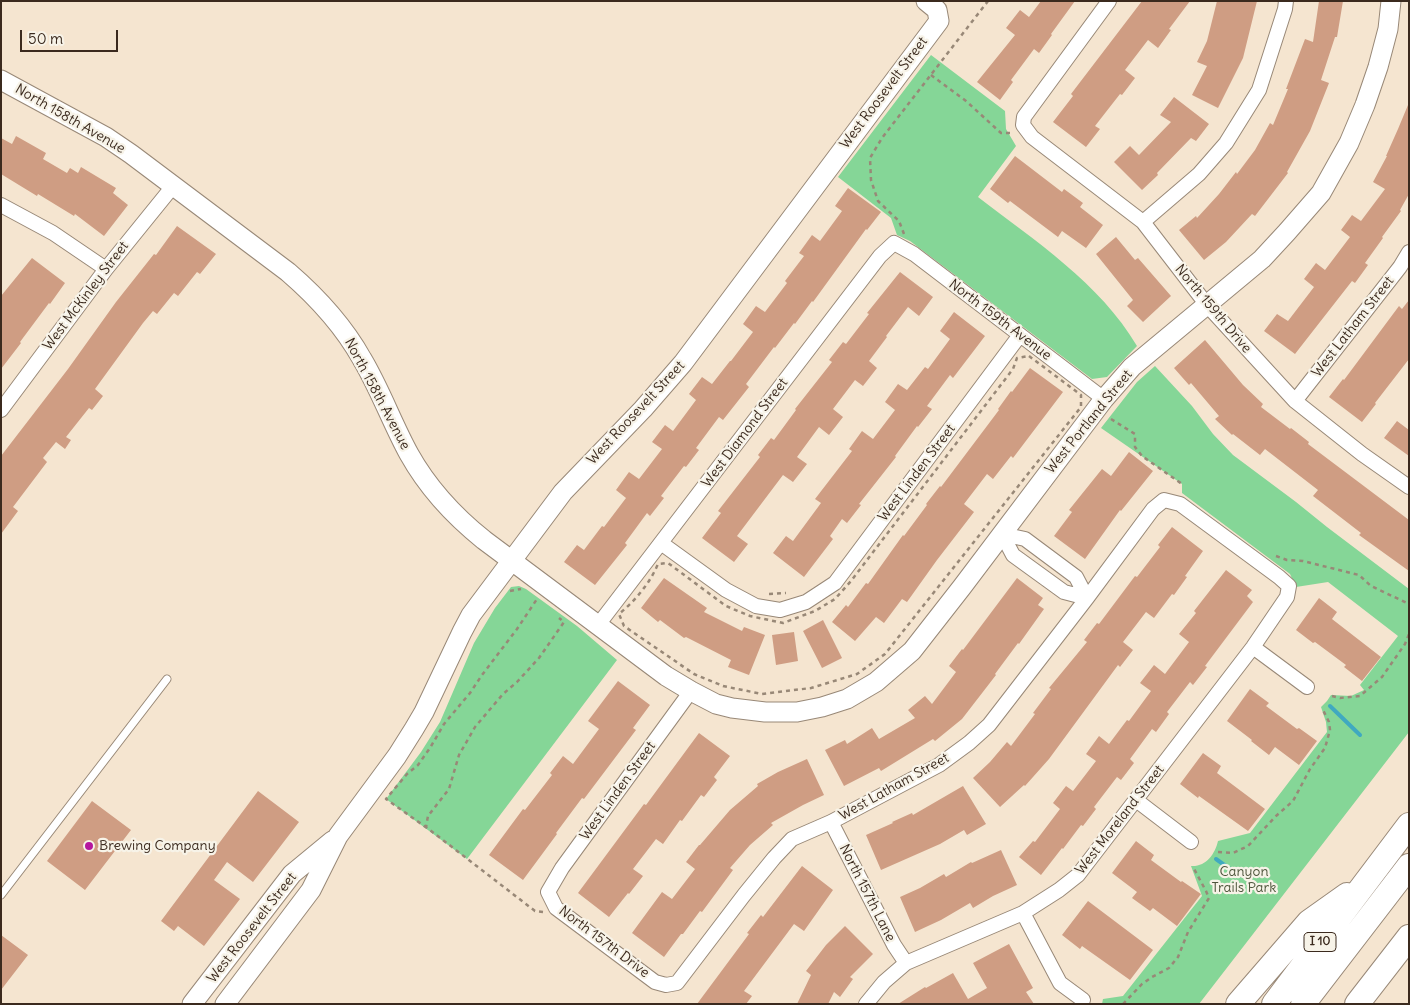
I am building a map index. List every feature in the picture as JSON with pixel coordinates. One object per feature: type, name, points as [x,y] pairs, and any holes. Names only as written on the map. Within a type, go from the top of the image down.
[{"type":"highway","name":"I 10","points":[[1274,1004],[1409,825]]},
{"type":"highway","points":[[1303,1004],[1409,866]]},
{"type":"highway","points":[[1238,1004],[1309,922],[1366,881]]},
{"type":"highway","points":[[1357,1004],[1409,937]]},
{"type":"street","name":"West Roosevelt Street","points":[[225,1004],[311,890],[338,836],[397,756],[424,712],[471,616],[563,492],[643,409],[683,363],[938,20],[937,10],[926,1]]},
{"type":"street","name":"North 159th Drive","points":[[1109,1],[1024,117],[1023,125],[1032,137],[1143,222],[1207,305],[1294,400],[1362,454],[1409,487]]},
{"type":"street","points":[[1143,222],[1199,174],[1226,143],[1259,90],[1286,1]]},
{"type":"street","name":"West Portland Street","points":[[691,691],[716,704],[732,708],[764,712],[797,712],[848,699],[876,682],[912,650],[962,587],[1104,398],[1132,367],[1262,259],[1321,193],[1349,143],[1365,105],[1378,68],[1388,29],[1391,1]]},
{"type":"street","name":"North 158th Avenue","points":[[1,80],[106,137],[132,154],[288,272],[338,322],[362,359],[410,455],[430,486],[447,507],[511,561],[666,676],[691,691]]},
{"type":"street","name":"West McKinley Street","points":[[1,410],[106,269],[174,184]]},
{"type":"street","points":[[1,205],[53,233],[106,269]]},
{"type":"street","name":"North 159th Avenue","points":[[899,239],[914,254],[1104,398]]},
{"type":"street","name":"West Diamond Street","points":[[598,625],[880,256],[899,239]]},
{"type":"street","name":"West Latham Street","points":[[1294,400],[1400,267],[1409,252]]},
{"type":"street","name":"West Linden Street","points":[[661,543],[726,590],[756,606],[780,610],[806,602],[835,583],[1020,334]]},
{"type":"street","name":"West Latham Street","points":[[666,985],[677,982],[744,895],[792,839],[831,822],[939,765],[970,743],[989,725],[1153,509],[1164,500]]},
{"type":"street","name":"West Moreland Street","points":[[866,1004],[884,982],[906,963],[1023,913],[1060,890],[1078,875],[1253,647],[1286,597],[1289,586],[1280,577],[1180,504],[1164,500]]},
{"type":"street","points":[[1002,534],[1013,555],[1064,592],[1087,598]]},
{"type":"street","points":[[1002,534],[1026,539],[1076,578],[1087,598]]},
{"type":"street","points":[[1253,647],[1307,687]]},
{"type":"street","name":"West Linden Street","points":[[548,892],[562,868],[691,691]]},
{"type":"street","points":[[1136,800],[1191,842]]},
{"type":"street","name":"North 157th Lane","points":[[831,822],[894,945],[906,963]]},
{"type":"street","name":"West Roosevelt Street","points":[[192,1004],[292,874],[338,836]]},
{"type":"street","name":"North 157th Drive","points":[[548,892],[556,908],[656,982],[666,985]]},
{"type":"street","points":[[1023,913],[1060,983],[1083,1000]]},
{"type":"lane","points":[[1,896],[167,679]]},
{"type":"path","points":[[899,239],[900,221],[878,201],[871,180],[870,158],[882,138],[988,1]]},
{"type":"path","points":[[931,75],[966,101],[1001,133],[1010,133]]},
{"type":"path","points":[[1110,419],[1135,434],[1135,447],[1142,456],[1182,484]]},
{"type":"path","points":[[1276,556],[1358,575],[1371,586],[1409,604]]},
{"type":"path","points":[[508,592],[520,588],[526,591]]},
{"type":"path","points":[[766,594],[795,593]]},
{"type":"path","points":[[530,594],[537,599],[517,629],[482,674],[470,693],[444,724],[418,765],[407,774],[386,799],[535,911],[545,912]]},
{"type":"path","points":[[428,829],[426,827],[428,816],[449,789],[459,755],[475,727],[503,694],[517,682],[538,658],[564,622],[558,616]]},
{"type":"path","points":[[1332,696],[1340,698],[1360,696],[1382,677],[1405,644],[1409,634]]},
{"type":"path","points":[[1218,852],[1232,853],[1248,846],[1276,816],[1293,802],[1310,769],[1325,748],[1330,730],[1329,722],[1322,708]]},
{"type":"path","points":[[1124,1004],[1142,984],[1169,968],[1178,957],[1188,932],[1209,898],[1193,867]]},
{"type":"green space","points":[[931,55],[1005,111],[1006,129],[1016,146],[978,197],[1065,264],[1105,302],[1137,346],[1107,377],[1092,379],[910,241],[897,235],[891,218],[838,177]]},
{"type":"green space","name":"Canyon Trails Park","points":[[1155,366],[1233,455],[1409,589],[1409,732],[1199,1004],[1102,1004],[1103,999],[1123,996],[1202,896],[1191,866],[1196,866],[1209,859],[1215,851],[1218,841],[1250,833],[1327,732],[1321,707],[1331,695],[1351,696],[1364,690],[1360,685],[1398,636],[1328,582],[1296,587],[1290,574],[1182,493],[1182,484],[1101,428],[1137,382]]},
{"type":"green space","points":[[519,586],[526,589],[577,626],[617,660],[467,859],[386,799],[421,752],[440,722],[474,643],[495,608],[511,587]]},
{"type":"building","points":[[1041,1],[1075,1],[1039,53],[1034,49],[1011,80],[1013,82],[1000,100],[977,82],[1015,35],[1006,28],[1020,10],[1029,17]]},
{"type":"building","points":[[1142,1],[1190,1],[1169,29],[1171,30],[1158,48],[1148,40],[1125,70],[1135,78],[1095,126],[1100,129],[1086,147],[1053,122],[1073,96],[1071,94]]},
{"type":"building","points":[[1217,1],[1257,1],[1243,58],[1218,108],[1192,95],[1207,66],[1197,62],[1207,41]]},
{"type":"building","points":[[1319,1],[1343,1],[1337,37],[1335,37],[1321,80],[1329,83],[1310,131],[1288,173],[1255,216],[1252,214],[1226,242],[1204,260],[1179,230],[1196,216],[1197,218],[1236,172],[1237,174],[1255,150],[1270,123],[1273,125],[1288,89],[1286,89],[1305,39],[1313,42]]},
{"type":"building","points":[[1174,97],[1209,124],[1196,141],[1191,138],[1142,190],[1114,162],[1130,146],[1139,155],[1171,122],[1160,115]]},
{"type":"building","points":[[1408,105],[1409,194],[1401,211],[1365,263],[1368,265],[1355,283],[1352,281],[1295,354],[1264,331],[1277,314],[1288,321],[1314,287],[1304,279],[1316,263],[1325,270],[1350,237],[1341,230],[1352,215],[1361,221],[1385,189],[1373,182],[1387,156]]},
{"type":"building","points":[[16,136],[46,153],[43,159],[67,173],[70,168],[78,173],[81,167],[116,188],[113,193],[128,205],[104,236],[75,214],[74,216],[1,174],[1,138],[12,144]]},
{"type":"building","points":[[1015,156],[1062,192],[1064,189],[1083,203],[1080,207],[1103,225],[1086,248],[1062,231],[1058,237],[1010,201],[1008,203],[990,189]]},
{"type":"building","points":[[848,188],[881,212],[866,229],[813,302],[774,347],[746,384],[749,387],[723,420],[719,417],[696,448],[699,450],[661,496],[664,498],[650,516],[647,513],[625,543],[627,545],[595,585],[564,562],[577,545],[584,550],[626,498],[616,490],[629,472],[639,479],[662,449],[652,442],[665,425],[673,431],[696,400],[689,394],[702,377],[712,384],[731,361],[753,332],[743,324],[756,306],[765,312],[804,256],[799,253],[812,235],[820,241],[842,211],[835,206]]},
{"type":"building","points":[[177,226],[216,254],[200,274],[197,272],[178,296],[174,293],[157,314],[153,311],[143,323],[95,389],[103,396],[92,410],[89,408],[66,437],[71,440],[65,449],[56,442],[43,458],[47,462],[13,507],[18,511],[1,534],[1,456],[68,369],[116,302],[154,254],[156,255]]},
{"type":"building","points":[[1116,237],[1135,260],[1138,258],[1171,296],[1143,322],[1127,306],[1133,300],[1096,254]]},
{"type":"building","points":[[32,258],[65,283],[1,369],[1,296]]},
{"type":"building","points":[[900,272],[933,297],[919,316],[908,307],[886,336],[869,361],[877,368],[863,386],[855,380],[833,409],[843,417],[829,435],[819,427],[797,457],[807,464],[793,482],[783,475],[737,536],[748,544],[734,562],[702,538],[721,513],[718,511],[760,457],[758,455],[771,438],[774,440],[795,409],[832,362],[829,360],[843,342],[846,344],[869,314],[867,313]]},
{"type":"building","points":[[1409,300],[1409,359],[1362,422],[1329,397],[1344,380],[1399,306],[1402,309]]},
{"type":"building","points":[[954,312],[985,336],[953,378],[950,375],[927,406],[932,409],[917,426],[847,523],[842,519],[830,536],[833,539],[804,577],[773,553],[786,536],[793,541],[821,503],[815,499],[852,451],[849,449],[862,431],[873,439],[895,410],[885,402],[898,384],[907,390],[925,367],[928,369],[950,339],[940,331]]},
{"type":"building","points":[[1205,340],[1243,385],[1263,404],[1261,407],[1291,428],[1309,442],[1308,444],[1409,520],[1409,571],[1359,535],[1361,533],[1313,496],[1318,490],[1265,449],[1260,455],[1232,435],[1215,419],[1219,416],[1191,383],[1189,385],[1174,368]]},
{"type":"building","points":[[1030,368],[1063,392],[1013,458],[1011,456],[993,479],[987,474],[964,504],[974,512],[907,602],[902,599],[884,623],[876,617],[855,641],[832,622],[846,605],[848,607],[866,583],[868,584],[926,504],[941,487]]},
{"type":"building","points":[[1397,421],[1409,430],[1409,456],[1384,438]]},
{"type":"building","points":[[1129,452],[1153,471],[1120,510],[1085,559],[1054,536],[1072,512],[1069,510],[1102,469],[1111,476]]},
{"type":"building","points":[[1172,527],[1203,551],[1174,595],[1172,594],[1154,618],[1146,612],[1123,642],[1133,650],[1120,667],[1118,665],[1049,759],[1025,786],[1000,807],[973,778],[1007,742],[1011,746],[1035,714],[1033,713],[1051,689],[1049,688],[1087,642],[1084,640],[1097,623],[1099,624],[1135,576],[1137,577],[1160,547],[1158,545]]},
{"type":"building","points":[[1226,570],[1252,590],[1247,596],[1253,602],[1193,685],[1190,682],[1167,712],[1169,714],[1156,732],[1152,729],[1130,759],[1134,763],[1121,780],[1117,777],[1094,807],[1096,809],[1083,826],[1081,825],[1041,875],[1019,857],[1033,841],[1035,842],[1060,809],[1053,803],[1066,786],[1073,791],[1096,761],[1086,754],[1099,736],[1109,744],[1151,691],[1140,683],[1154,665],[1165,674],[1189,642],[1179,634],[1196,613],[1194,611]]},
{"type":"building","points":[[664,578],[707,608],[704,612],[742,631],[744,627],[765,635],[749,675],[728,667],[731,660],[686,637],[684,638],[660,620],[658,622],[641,608]]},
{"type":"building","points":[[1017,578],[1043,598],[1038,605],[1044,609],[962,719],[935,741],[933,739],[881,771],[879,768],[844,786],[825,750],[845,740],[847,744],[872,728],[879,739],[915,718],[908,710],[925,696],[932,704],[956,672],[949,666]]},
{"type":"building","points":[[1319,598],[1337,612],[1332,619],[1381,657],[1362,681],[1344,667],[1346,665],[1296,630]]},
{"type":"building","points":[[823,620],[842,658],[822,668],[803,631]]},
{"type":"building","points":[[794,632],[798,661],[776,665],[772,635]]},
{"type":"building","points":[[618,681],[650,705],[633,728],[636,730],[584,799],[582,798],[523,880],[489,855],[523,809],[525,810],[552,775],[550,773],[563,756],[573,764],[599,729],[588,721]]},
{"type":"building","points":[[1250,689],[1269,703],[1266,706],[1317,741],[1299,765],[1275,747],[1269,755],[1227,721]]},
{"type":"building","points":[[699,733],[730,756],[714,777],[717,780],[704,797],[701,795],[663,844],[656,839],[633,869],[643,876],[609,917],[578,893]]},
{"type":"building","points":[[1203,753],[1221,766],[1217,773],[1265,809],[1248,831],[1180,784]]},
{"type":"building","points":[[807,759],[824,795],[771,823],[773,825],[750,845],[730,868],[733,870],[702,912],[700,911],[664,957],[632,933],[662,892],[672,899],[695,869],[686,862],[730,810],[758,786],[757,784]]},
{"type":"building","points":[[963,786],[986,824],[967,835],[964,830],[940,844],[881,870],[866,835],[912,813],[913,815]]},
{"type":"building","points":[[258,791],[299,822],[253,882],[227,862],[214,880],[240,899],[204,946],[178,926],[174,931],[161,921]]},
{"type":"building","name":"Brewing Company","points":[[92,801],[131,830],[85,890],[47,861]]},
{"type":"building","points":[[1136,841],[1154,855],[1151,860],[1201,894],[1177,926],[1153,908],[1150,911],[1132,898],[1137,892],[1112,873]]},
{"type":"building","points":[[1001,850],[1017,885],[973,908],[970,903],[941,920],[915,932],[900,897],[944,874],[946,877],[971,862]]},
{"type":"building","points":[[802,866],[833,890],[804,931],[794,924],[744,991],[752,996],[746,1004],[697,1004],[749,934],[747,933],[761,915],[763,917]]},
{"type":"building","points":[[1088,901],[1153,950],[1130,980],[1082,946],[1080,949],[1062,935]]},
{"type":"building","points":[[845,926],[873,954],[850,977],[853,979],[840,997],[834,992],[828,1004],[797,1004],[811,975],[806,971],[826,945]]},
{"type":"building","points":[[1,935],[28,955],[1,990]]},
{"type":"building","points":[[1009,944],[1033,988],[1026,992],[1034,1004],[898,1004],[925,987],[953,973],[968,999],[987,988],[973,963]]},
{"type":"waterway","points":[[1330,706],[1360,735]]},
{"type":"waterway","points":[[1216,859],[1237,874]]},
{"type":"place","name":"Brewing Company","points":[[89,846]]}]
